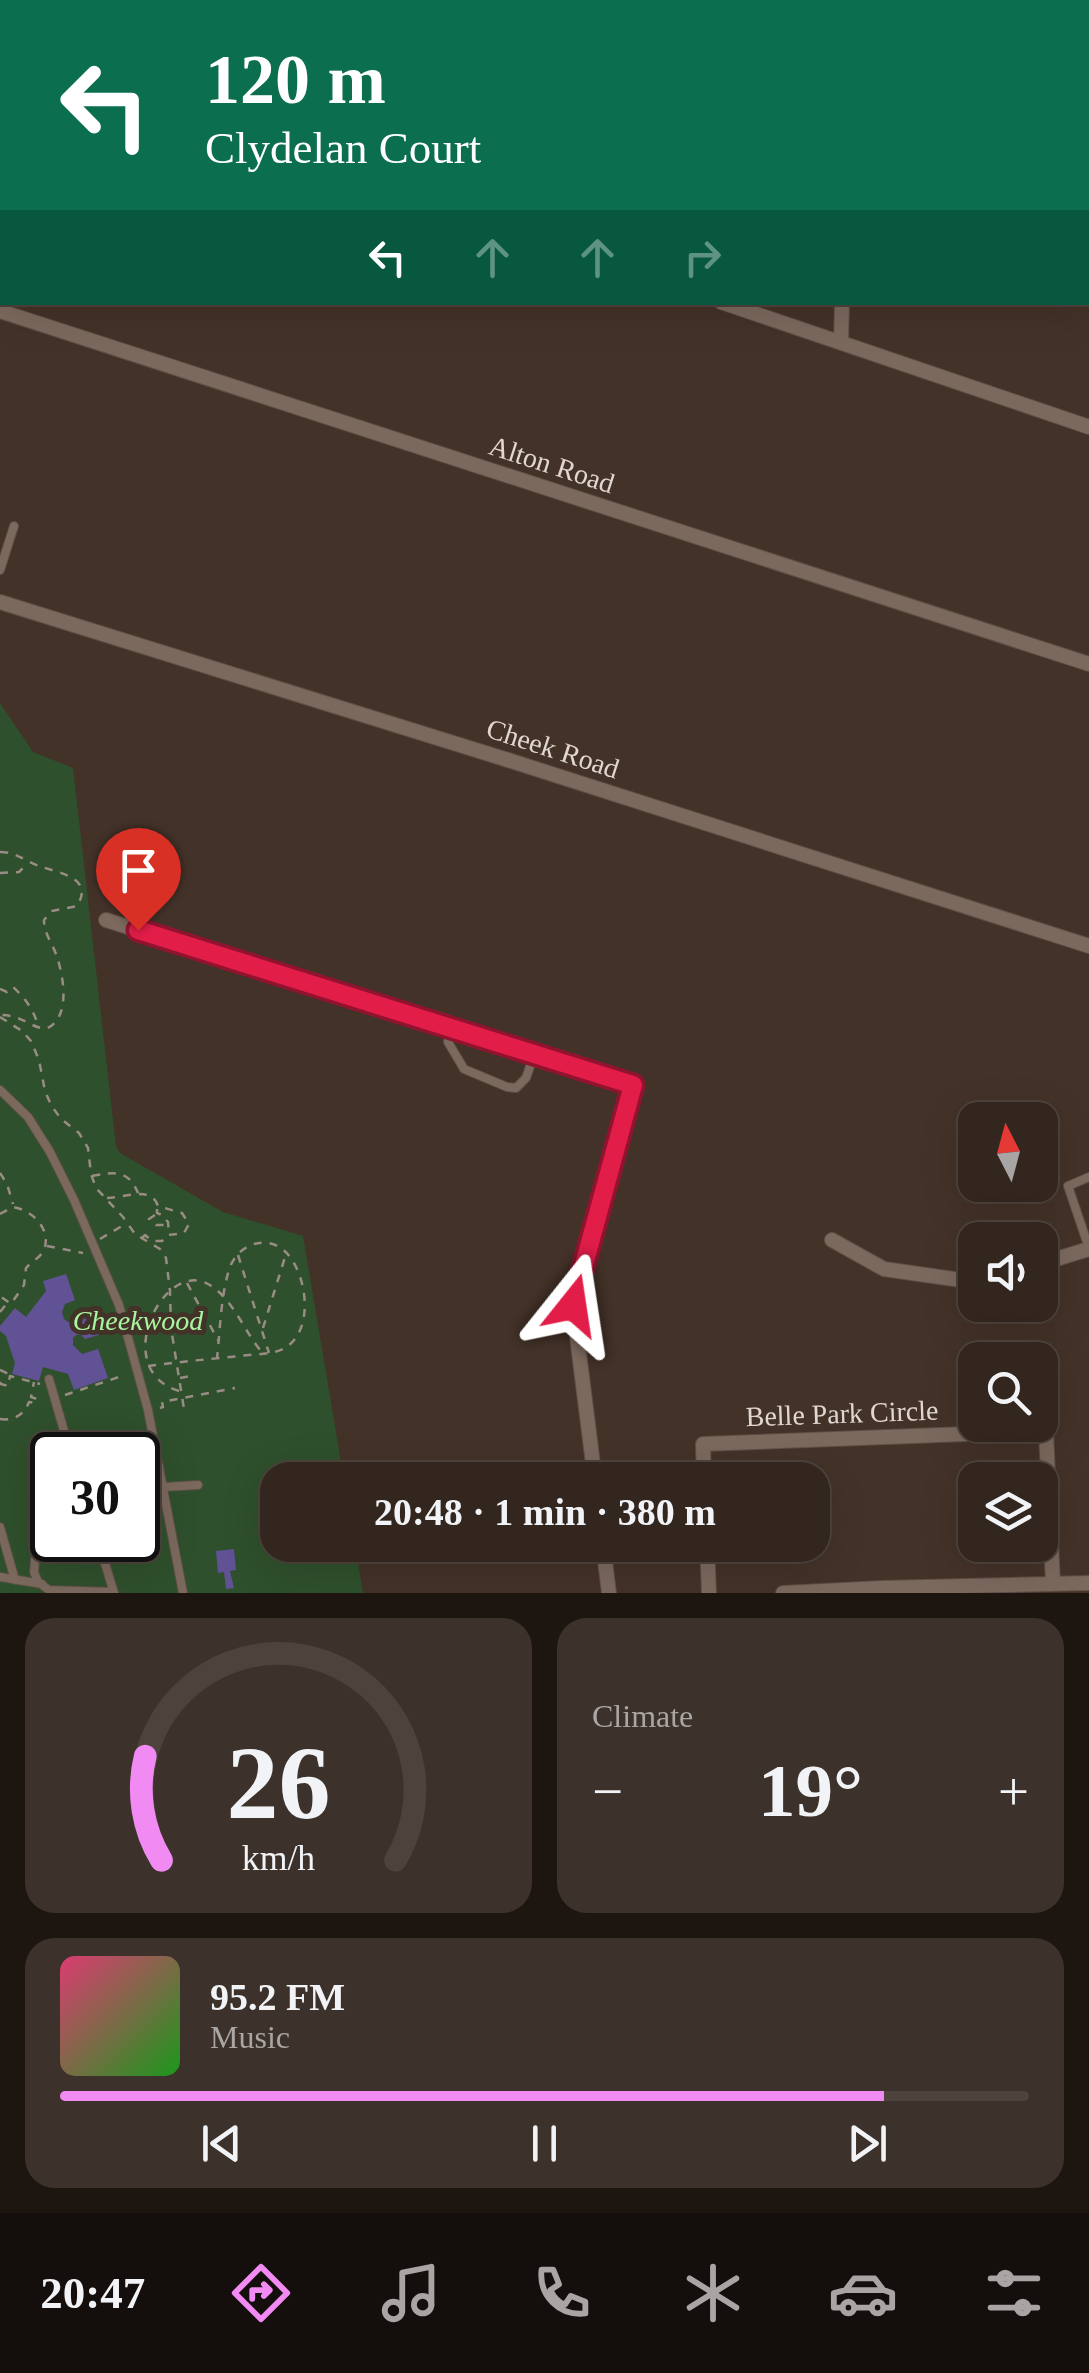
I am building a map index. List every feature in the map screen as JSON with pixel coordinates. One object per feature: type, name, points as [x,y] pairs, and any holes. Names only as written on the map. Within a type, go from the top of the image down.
[{"type":"street","points":[[730,305],[1089,427]]},
{"type":"street","points":[[842,305],[842,343]]},
{"type":"street","name":"Alton Road","points":[[0,312],[1089,664]]},
{"type":"street","name":"Cheek Road","points":[[0,602],[1089,946]]},
{"type":"street","points":[[106,920],[633,1085],[573,1305],[593,1462]]},
{"type":"street","points":[[832,1240],[884,1269],[958,1280]]},
{"type":"street","points":[[1058,1258],[1089,1248]]},
{"type":"street","name":"Belle Park Circle","points":[[704,1462],[703,1444],[1046,1430],[1053,1584]]},
{"type":"street","points":[[605,1562],[609,1593]]},
{"type":"street","points":[[707,1562],[708,1593]]},
{"type":"street","points":[[783,1593],[1089,1583]]},
{"type":"lane","points":[[0,570],[14,526]]},
{"type":"lane","points":[[450,1028],[448,1042],[464,1069],[511,1088],[524,1082],[535,1054]]},
{"type":"lane","points":[[0,1090],[18,1105],[39,1133],[93,1242],[119,1305],[152,1432]]},
{"type":"lane","points":[[1089,1177],[1068,1186],[1089,1248]]},
{"type":"lane","points":[[50,1383],[65,1432]]},
{"type":"lane","points":[[160,1470],[184,1593]]},
{"type":"lane","points":[[164,1486],[198,1485]]},
{"type":"lane","points":[[0,1527],[15,1580]]},
{"type":"lane","points":[[35,1562],[34,1572],[49,1590],[114,1592],[105,1562]]},
{"type":"lane","points":[[0,1578],[42,1584]]},
{"type":"path","points":[[0,852],[15,854],[74,878],[82,894],[77,906],[52,910],[44,920],[62,976],[62,1002],[56,1024],[48,1029],[38,1028],[16,1016],[0,1016]]},
{"type":"path","points":[[0,873],[19,872],[29,862]]},
{"type":"path","points":[[0,989],[7,992],[13,987],[21,995],[36,1017],[38,1028]]},
{"type":"path","points":[[0,1016],[31,1042],[51,1105],[88,1148],[94,1185],[140,1239],[163,1253],[168,1266],[170,1328],[184,1409]]},
{"type":"path","points":[[0,1173],[14,1207]]},
{"type":"path","points":[[91,1176],[123,1174],[132,1180],[139,1194]]},
{"type":"path","points":[[106,1198],[153,1196],[157,1214]]},
{"type":"path","points":[[140,1239],[145,1235],[160,1242],[169,1233],[184,1232],[188,1227],[180,1212],[158,1206]]},
{"type":"path","points":[[0,1214],[14,1207],[28,1211],[42,1227],[46,1246],[26,1268],[23,1288],[11,1304],[0,1296]]},
{"type":"path","points":[[157,1214],[149,1219],[156,1226],[164,1225],[169,1233]]},
{"type":"path","points":[[157,1214],[167,1220],[169,1233]]},
{"type":"path","points":[[93,1242],[127,1223]]},
{"type":"path","points":[[136,1369],[266,1353],[290,1344],[302,1325],[302,1286],[286,1252],[274,1245],[260,1242],[248,1246],[238,1254],[228,1272],[217,1358]]},
{"type":"path","points":[[46,1246],[88,1254]]},
{"type":"path","points":[[262,1331],[286,1252]]},
{"type":"path","points":[[238,1254],[266,1353]]},
{"type":"path","points":[[180,1392],[162,1384],[148,1366],[145,1344],[148,1324],[157,1306],[170,1291],[186,1282],[203,1281],[210,1285],[266,1353]]},
{"type":"path","points":[[186,1282],[219,1342]]},
{"type":"path","points":[[0,1312],[8,1302]]},
{"type":"path","points":[[0,1370],[11,1373],[8,1386],[0,1382]]},
{"type":"path","points":[[55,1398],[125,1375]]},
{"type":"path","points":[[10,1376],[50,1383]]},
{"type":"path","points":[[178,1378],[192,1376]]},
{"type":"path","points":[[0,1419],[15,1418],[29,1402],[36,1403],[37,1399],[30,1397],[34,1382]]},
{"type":"path","points":[[148,1410],[163,1407],[162,1402],[235,1388]]},
{"type":"green space","name":"Cheekwood","points":[[0,703],[33,752],[73,768],[116,1146],[120,1153],[223,1212],[303,1236],[341,1462],[260,1462],[260,1562],[358,1562],[363,1593],[0,1593]]},
{"type":"building","points":[[66,1274],[75,1300],[65,1304],[64,1319],[73,1322],[77,1313],[93,1308],[102,1334],[85,1339],[76,1335],[73,1345],[82,1354],[98,1349],[108,1378],[74,1390],[68,1374],[43,1367],[39,1381],[12,1374],[15,1363],[6,1336],[0,1331],[15,1308],[26,1317],[46,1291],[43,1281]]},
{"type":"building","points":[[234,1549],[236,1570],[230,1571],[234,1588],[226,1589],[224,1572],[218,1573],[216,1551]]},
{"type":"route","points":[[138,930],[633,1085],[573,1305]]}]
